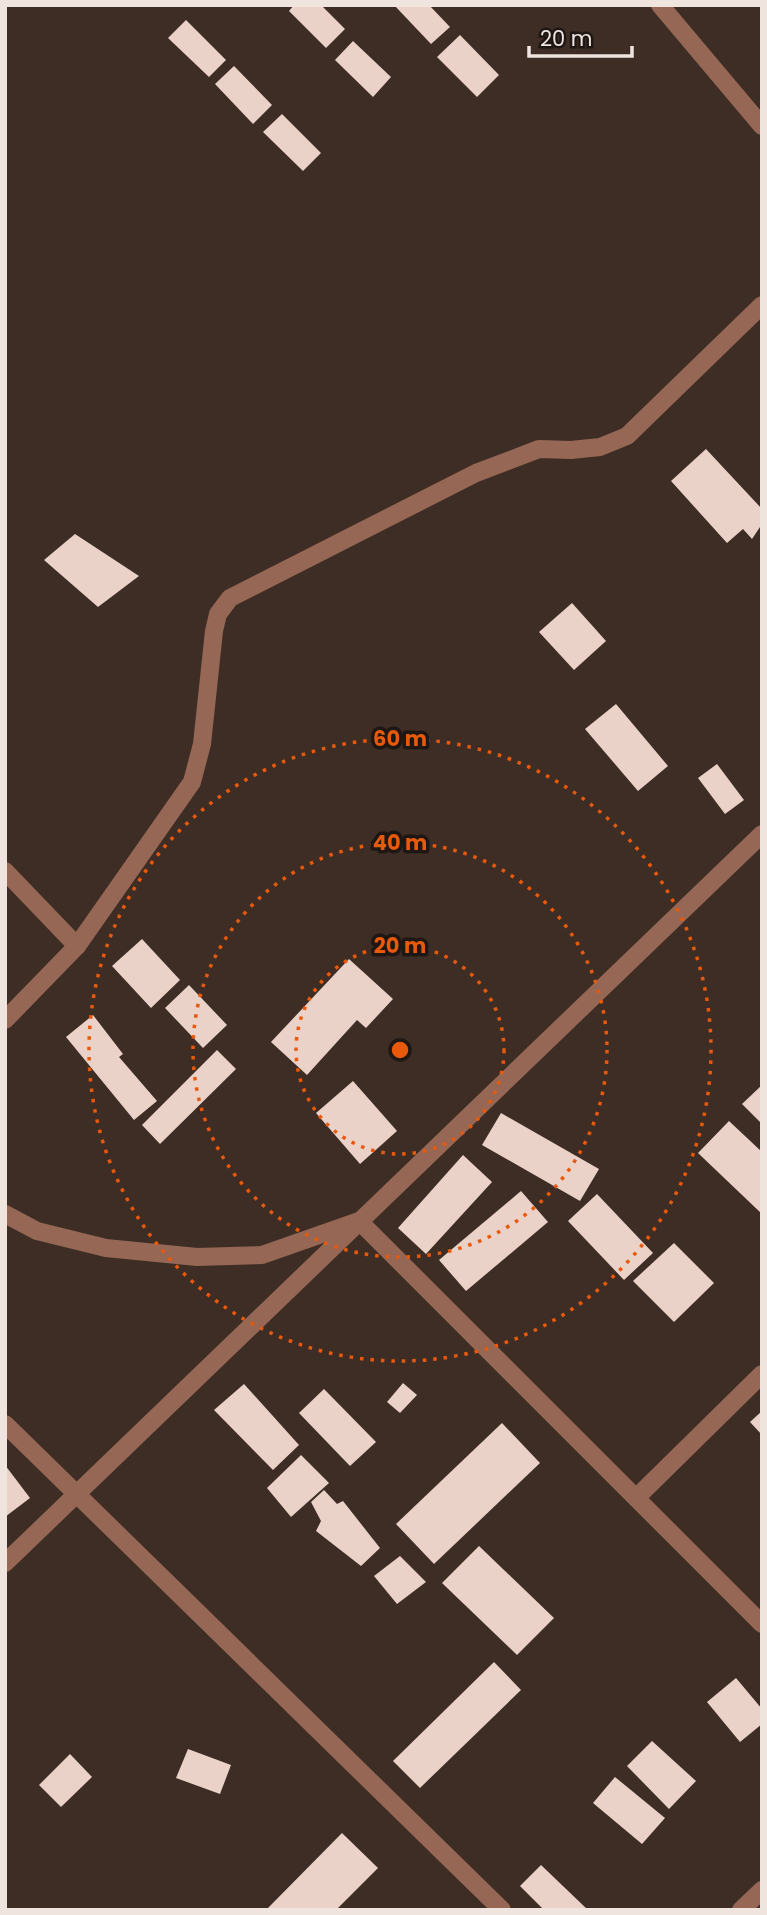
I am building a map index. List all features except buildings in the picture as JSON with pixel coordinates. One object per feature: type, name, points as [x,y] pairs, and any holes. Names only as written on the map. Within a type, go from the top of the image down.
[{"type":"street","points":[[660,5],[762,126]]},
{"type":"street","points":[[5,1020],[77,946],[192,782],[202,744],[214,631],[218,614],[230,598],[476,473],[539,449],[600,447],[627,436],[762,305]]},
{"type":"street","points":[[5,1563],[762,834]]},
{"type":"street","points":[[5,871],[77,946]]},
{"type":"street","points":[[5,1214],[37,1231],[106,1248],[197,1257],[262,1255],[359,1221]]},
{"type":"street","points":[[359,1221],[762,1624]]},
{"type":"street","points":[[636,1498],[762,1374]]},
{"type":"street","points":[[5,1424],[502,1910]]},
{"type":"street","points":[[741,1910],[762,1890]]}]
